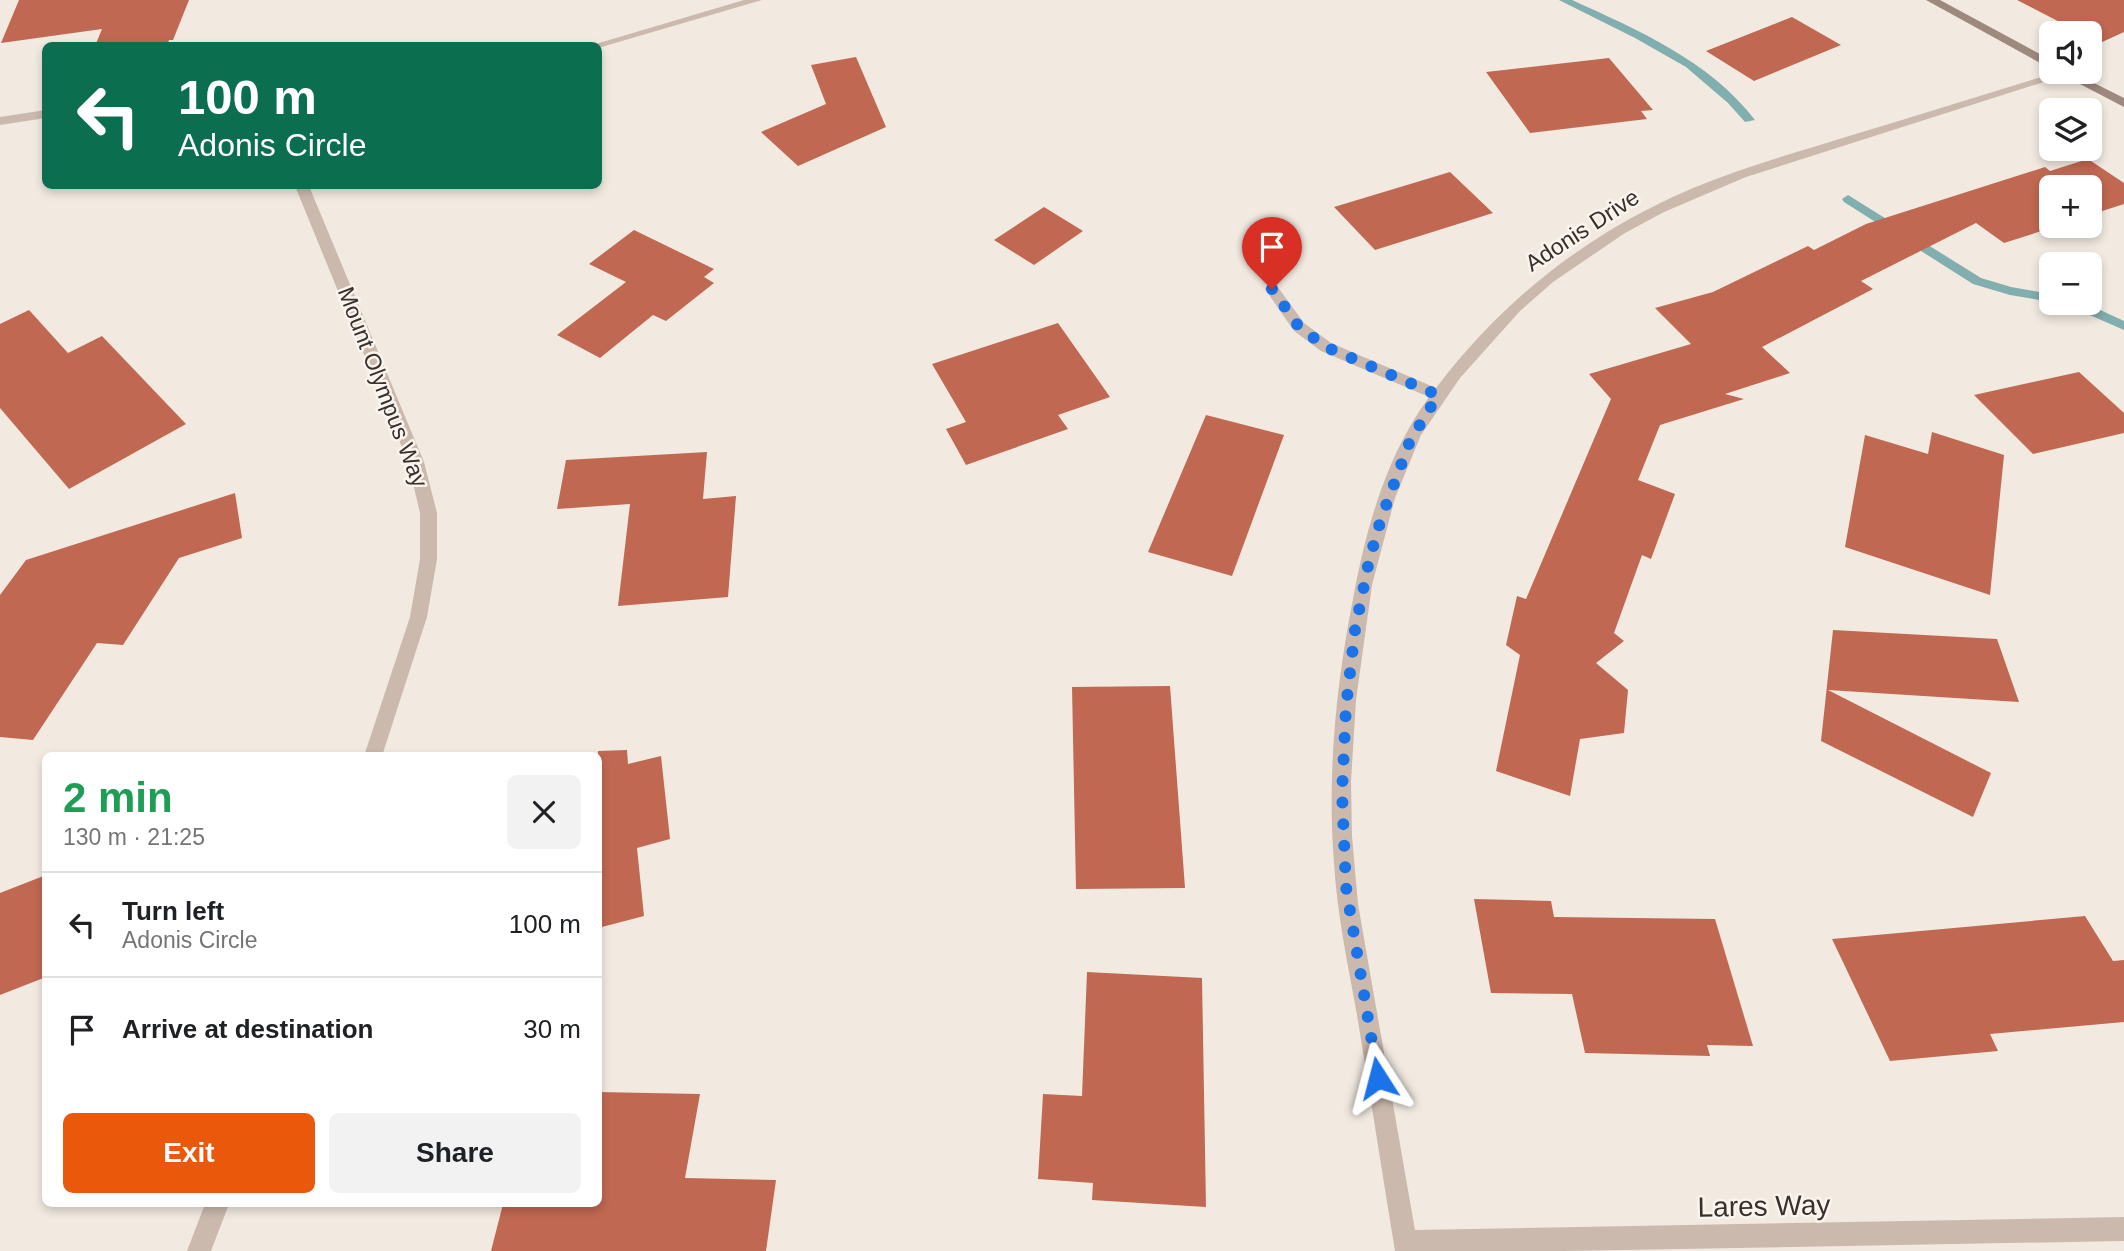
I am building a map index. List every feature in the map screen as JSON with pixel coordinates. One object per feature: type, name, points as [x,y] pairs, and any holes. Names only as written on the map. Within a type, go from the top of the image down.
[{"type":"street","points":[[602,44],[756,0]]},
{"type":"street","points":[[1932,0],[2039,59]]},
{"type":"street","name":"Adonis Drive","points":[[1406,1247],[1346,887],[1342,793],[1355,630],[1369,561],[1388,498],[1410,441],[1438,395],[1492,328],[1535,287],[1572,258],[1652,211],[1741,174],[2039,77]]},
{"type":"street","points":[[2087,84],[2124,103]]},
{"type":"street","points":[[0,121],[42,115]]},
{"type":"street","name":"Mount Olympus Way","points":[[303,189],[416,463],[426,495],[430,530],[429,567],[405,659],[374,752]]},
{"type":"street","points":[[1272,289],[1299,327],[1326,347],[1438,395]]},
{"type":"street","points":[[199,1251],[216,1207]]},
{"type":"street","name":"Lares Way","points":[[1406,1247],[2124,1229]]},
{"type":"building","points":[[19,0],[189,0],[173,40],[168,42],[97,42],[102,29],[1,43]]},
{"type":"building","points":[[2017,0],[2124,0],[2124,32],[2102,42],[2102,21],[2058,21]]},
{"type":"building","points":[[1792,17],[1841,45],[1754,81],[1706,51]]},
{"type":"building","points":[[856,57],[886,127],[798,166],[761,132],[826,104],[811,65]]},
{"type":"building","points":[[1609,58],[1653,110],[1641,111],[1647,119],[1530,133],[1486,72]]},
{"type":"building","points":[[2082,161],[2091,161],[2124,183],[2124,204],[2102,211],[2102,175],[2039,175],[2039,232],[2004,243],[1976,223],[1861,281],[1873,289],[1762,347],[1790,373],[1725,394],[1744,399],[1660,425],[1638,480],[1675,494],[1651,559],[1642,555],[1614,633],[1624,641],[1596,663],[1628,690],[1624,733],[1580,739],[1570,796],[1496,771],[1520,655],[1506,645],[1517,596],[1526,599],[1611,399],[1589,374],[1691,344],[1655,308],[1713,292],[1808,246],[1814,250],[1866,224],[2045,167],[2050,171]]},
{"type":"building","points":[[1450,172],[1493,213],[1375,250],[1334,207]]},
{"type":"building","points":[[1044,207],[1083,231],[1034,265],[994,240]]},
{"type":"building","points":[[634,230],[714,269],[704,277],[714,283],[666,321],[653,315],[600,358],[557,335],[626,282],[589,264]]},
{"type":"building","points":[[29,310],[68,353],[102,336],[186,424],[69,489],[0,408],[0,324]]},
{"type":"building","points":[[1058,323],[1110,397],[1058,415],[1068,429],[966,465],[946,429],[966,422],[932,364]]},
{"type":"building","points":[[2079,372],[2124,413],[2124,433],[2033,454],[1974,395]]},
{"type":"building","points":[[1206,415],[1284,435],[1232,576],[1148,552]]},
{"type":"building","points":[[1932,432],[2004,455],[1990,595],[1845,547],[1865,435],[1928,454]]},
{"type":"building","points":[[707,452],[703,499],[736,496],[728,597],[618,606],[630,504],[557,509],[566,460]]},
{"type":"building","points":[[235,493],[242,538],[179,558],[123,645],[97,643],[33,740],[0,737],[0,595],[26,560]]},
{"type":"building","points":[[1833,630],[1997,639],[2019,702],[1828,690],[1991,773],[1973,817],[1821,741]]},
{"type":"building","points":[[1170,686],[1185,888],[1076,889],[1072,687]]},
{"type":"building","points":[[627,750],[628,764],[661,756],[670,839],[637,848],[644,916],[602,927],[602,752],[598,751]]},
{"type":"building","points":[[42,877],[42,979],[0,995],[0,893]]},
{"type":"building","points":[[1474,899],[1551,901],[1554,917],[1715,919],[1753,1046],[1707,1045],[1710,1056],[1585,1053],[1572,994],[1491,993]]},
{"type":"building","points":[[2085,916],[2113,961],[2124,960],[2124,1022],[1990,1034],[1998,1051],[1890,1061],[1832,939]]},
{"type":"building","points":[[1087,972],[1202,978],[1206,1207],[1092,1200],[1093,1183],[1038,1179],[1043,1094],[1082,1096]]},
{"type":"building","points":[[602,1092],[700,1094],[685,1178],[776,1180],[766,1251],[491,1251],[502,1207],[602,1207]]},
{"type":"waterway","points":[[1564,0],[1639,36],[1689,65],[1732,100],[1749,120]]},
{"type":"waterway","points":[[1848,199],[1977,281],[2039,296]]},
{"type":"waterway","points":[[2100,315],[2124,326]]},
{"type":"route","points":[[1272,289],[1299,327],[1326,347],[1438,395],[1410,441],[1381,519],[1369,561],[1355,630],[1346,707],[1342,793],[1346,887],[1378,1078]]}]
